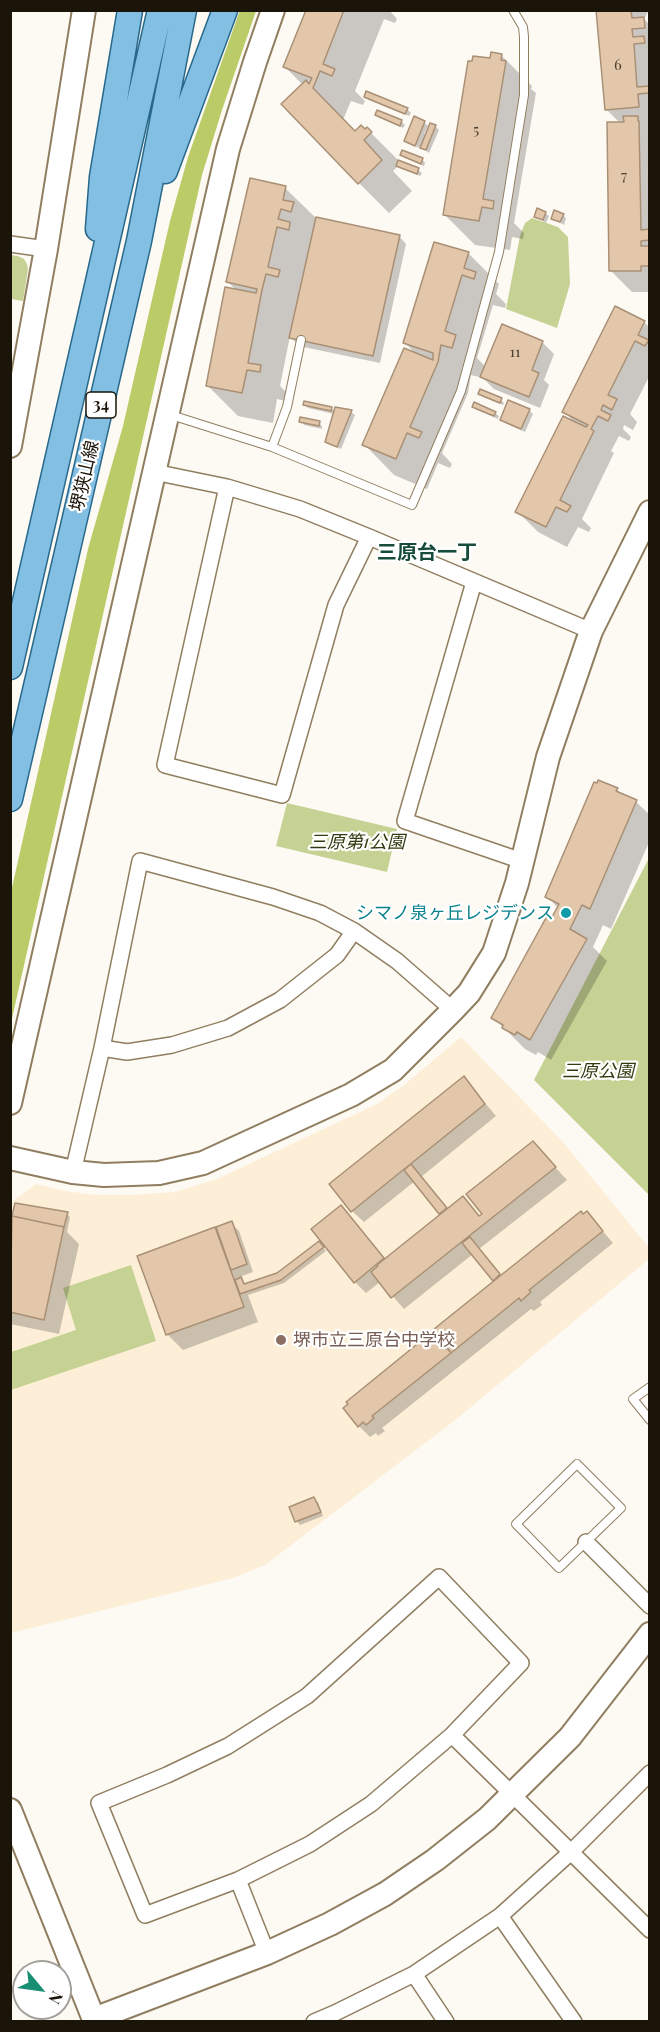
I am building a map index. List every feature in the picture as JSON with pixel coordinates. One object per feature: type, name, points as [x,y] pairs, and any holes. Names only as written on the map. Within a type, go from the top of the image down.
[{"type":"main road","points":[[93,303],[102,177],[130,10]]},
{"type":"main road","name":"堺狭山線","points":[[10,667],[160,10]]},
{"type":"main road","name":"堺狭山線","points":[[10,799],[139,241],[184,10]]},
{"type":"main road","points":[[139,241],[225,10]]},
{"type":"street","points":[[10,446],[46,249],[84,10]]},
{"type":"street","points":[[10,1103],[228,149],[273,10]]},
{"type":"street","points":[[10,244],[46,249]]},
{"type":"street","points":[[154,472],[226,487],[300,509],[591,631]]},
{"type":"street","points":[[226,487],[165,765],[282,795],[336,605],[369,537]]},
{"type":"street","points":[[10,1158],[73,1172],[104,1175],[159,1173],[203,1162],[351,1095],[393,1070],[453,1010],[469,993],[494,953],[522,861],[548,757],[591,631],[650,512]]},
{"type":"street","points":[[474,582],[405,821],[522,861]]},
{"type":"street","points":[[73,1172],[102,1048],[140,861],[273,897],[320,913],[354,931],[397,961],[453,1010]]},
{"type":"street","points":[[102,1048],[127,1052],[160,1047],[228,1028],[280,1000],[337,955],[354,931]]},
{"type":"street","points":[[586,1542],[650,1606]]},
{"type":"street","points":[[439,1577],[521,1663],[452,1735],[371,1804],[310,1844],[238,1880],[145,1915],[99,1803],[167,1775],[228,1746],[307,1696],[439,1577]]},
{"type":"street","points":[[10,1810],[93,2021],[267,1953],[330,1924],[385,1894],[435,1860],[488,1819],[570,1737],[650,1634]]},
{"type":"street","points":[[452,1735],[650,1930]]},
{"type":"street","points":[[314,2022],[414,1974],[500,1916],[571,1852],[650,1773]]},
{"type":"street","points":[[238,1880],[267,1953]]},
{"type":"street","points":[[500,1916],[574,2022]]},
{"type":"street","points":[[414,1974],[446,2022]]},
{"type":"lane","points":[[168,414],[272,447],[412,505],[461,391],[499,252],[524,95],[523,27],[513,10]]},
{"type":"lane","points":[[272,447],[287,407],[301,340]]},
{"type":"lane","points":[[650,1387],[633,1399],[650,1420]]},
{"type":"lane","points":[[577,1464],[621,1508],[586,1542],[559,1568],[516,1524],[577,1464]]},
{"type":"shaded area","name":"堺市立三原台中学校","points":[[461,1037],[563,1142],[649,1248],[649,1259],[454,1421],[265,1565],[233,1578],[11,1633],[11,1202],[36,1184],[96,1195],[132,1195],[175,1192],[217,1179],[377,1104],[404,1085]]},
{"type":"green space","points":[[240,10],[256,11],[202,175],[11,1023],[11,892],[88,549],[123,426],[170,221],[188,157]]},
{"type":"green space","points":[[532,218],[558,227],[568,237],[570,284],[557,328],[506,309],[520,236],[525,223]]},
{"type":"green space","points":[[11,255],[24,259],[27,264],[23,301],[11,299]]},
{"type":"green space","name":"三原第1公園","points":[[287,803],[397,829],[387,872],[276,846]]},
{"type":"green space","name":"三原公園","points":[[649,858],[649,1195],[534,1080]]},
{"type":"green space","points":[[131,1265],[156,1341],[11,1390],[11,1352],[76,1330],[63,1288]]},
{"type":"building","points":[[306,10],[344,10],[323,64],[335,69],[332,76],[320,71],[313,88],[355,131],[361,125],[372,132],[364,140],[382,160],[358,184],[281,104],[306,80],[309,84],[312,78],[283,67]]},
{"type":"building","points":[[596,10],[631,10],[632,18],[644,17],[645,28],[632,29],[633,37],[644,36],[645,43],[634,44],[637,87],[649,86],[649,93],[638,94],[639,107],[605,110]]},
{"type":"building","points":[[491,52],[502,54],[501,60],[506,61],[483,199],[494,201],[493,209],[482,207],[479,221],[443,215],[468,61],[472,61],[473,56],[490,58]]},
{"type":"building","points":[[366,91],[408,108],[405,114],[364,97]]},
{"type":"building","points":[[377,110],[402,120],[400,126],[375,115]]},
{"type":"building","points":[[414,116],[425,121],[415,146],[404,141]]},
{"type":"building","points":[[623,116],[638,116],[639,121],[641,230],[650,229],[650,240],[641,241],[641,246],[650,246],[650,266],[641,266],[641,271],[609,271],[607,122],[624,122]]},
{"type":"building","points":[[430,123],[436,125],[426,150],[420,148]]},
{"type":"building","points":[[402,150],[423,158],[421,164],[400,155]]},
{"type":"building","points":[[398,160],[419,168],[417,174],[396,166]]},
{"type":"building","points":[[250,178],[286,186],[283,200],[294,202],[291,212],[281,209],[278,219],[290,222],[289,230],[277,227],[268,267],[280,270],[278,277],[266,274],[262,290],[248,363],[261,365],[260,372],[247,370],[242,393],[206,386],[225,287],[256,293],[257,289],[226,282]]},
{"type":"building","points":[[537,208],[546,212],[543,220],[534,217]]},
{"type":"building","points":[[554,210],[564,214],[560,222],[551,219]]},
{"type":"building","points":[[316,217],[400,235],[373,356],[289,338]]},
{"type":"building","points":[[434,242],[469,252],[464,268],[476,272],[474,279],[462,275],[445,331],[456,335],[452,348],[441,345],[438,362],[410,427],[422,432],[419,438],[407,433],[396,459],[362,445],[404,348],[433,360],[433,353],[403,343]]},
{"type":"building","points":[[615,306],[645,321],[638,335],[649,340],[645,346],[635,341],[608,395],[617,399],[612,410],[603,405],[601,410],[611,415],[608,421],[598,416],[591,429],[594,431],[560,500],[571,506],[567,512],[556,507],[546,527],[515,512],[563,416],[586,427],[588,425],[562,412]]},
{"type":"building","points":[[502,324],[543,341],[532,370],[539,373],[529,397],[480,377]]},
{"type":"building","points":[[480,389],[502,398],[500,403],[478,394]]},
{"type":"building","points":[[508,400],[530,409],[521,429],[500,420]]},
{"type":"building","points":[[304,401],[332,407],[331,411],[303,405]]},
{"type":"building","points":[[474,402],[496,412],[494,416],[472,407]]},
{"type":"building","points":[[335,407],[352,410],[337,447],[325,442]]},
{"type":"building","points":[[300,417],[320,421],[319,426],[299,422]]},
{"type":"building","name":"シマノ泉ヶ丘レジデンス","points":[[598,780],[618,788],[616,791],[637,800],[590,909],[582,905],[570,929],[587,939],[530,1040],[517,1032],[515,1035],[502,1028],[503,1025],[491,1018],[547,916],[551,919],[559,904],[545,897],[594,782],[597,783]]},
{"type":"building","points":[[464,1076],[485,1104],[351,1212],[329,1184]]},
{"type":"building","points":[[533,1141],[556,1167],[391,1298],[371,1272],[377,1265],[463,1196],[479,1216],[482,1214],[466,1194]]},
{"type":"building","points":[[411,1164],[447,1208],[439,1214],[404,1170]]},
{"type":"building","points":[[15,1203],[68,1212],[64,1227],[12,1216]]},
{"type":"building","points":[[341,1205],[384,1258],[354,1283],[311,1229]]},
{"type":"building","points":[[581,1211],[583,1214],[587,1211],[603,1231],[529,1290],[531,1292],[521,1301],[519,1298],[451,1353],[434,1329]]},
{"type":"building","points":[[12,1216],[64,1227],[44,1320],[10,1312]]},
{"type":"building","points":[[232,1221],[247,1264],[231,1270],[216,1227]]},
{"type":"building","points":[[215,1227],[244,1307],[166,1335],[137,1256]]},
{"type":"building","points":[[470,1237],[500,1274],[493,1281],[462,1243]]},
{"type":"building","points":[[319,1241],[324,1247],[281,1280],[240,1294],[235,1280],[241,1277],[244,1284],[277,1273]]},
{"type":"building","points":[[432,1332],[451,1353],[372,1416],[374,1418],[366,1425],[363,1422],[358,1427],[343,1408],[348,1404],[346,1402]]},
{"type":"building","points":[[314,1497],[321,1512],[295,1522],[289,1507]]},
{"type":"place","name":"シマノ泉ヶ丘レジデンス","points":[[566,913]]},
{"type":"place","name":"堺市立三原台中学校","points":[[281,1340]]},
{"type":"district","name":"三原台一丁","points":[[427,553]]}]
